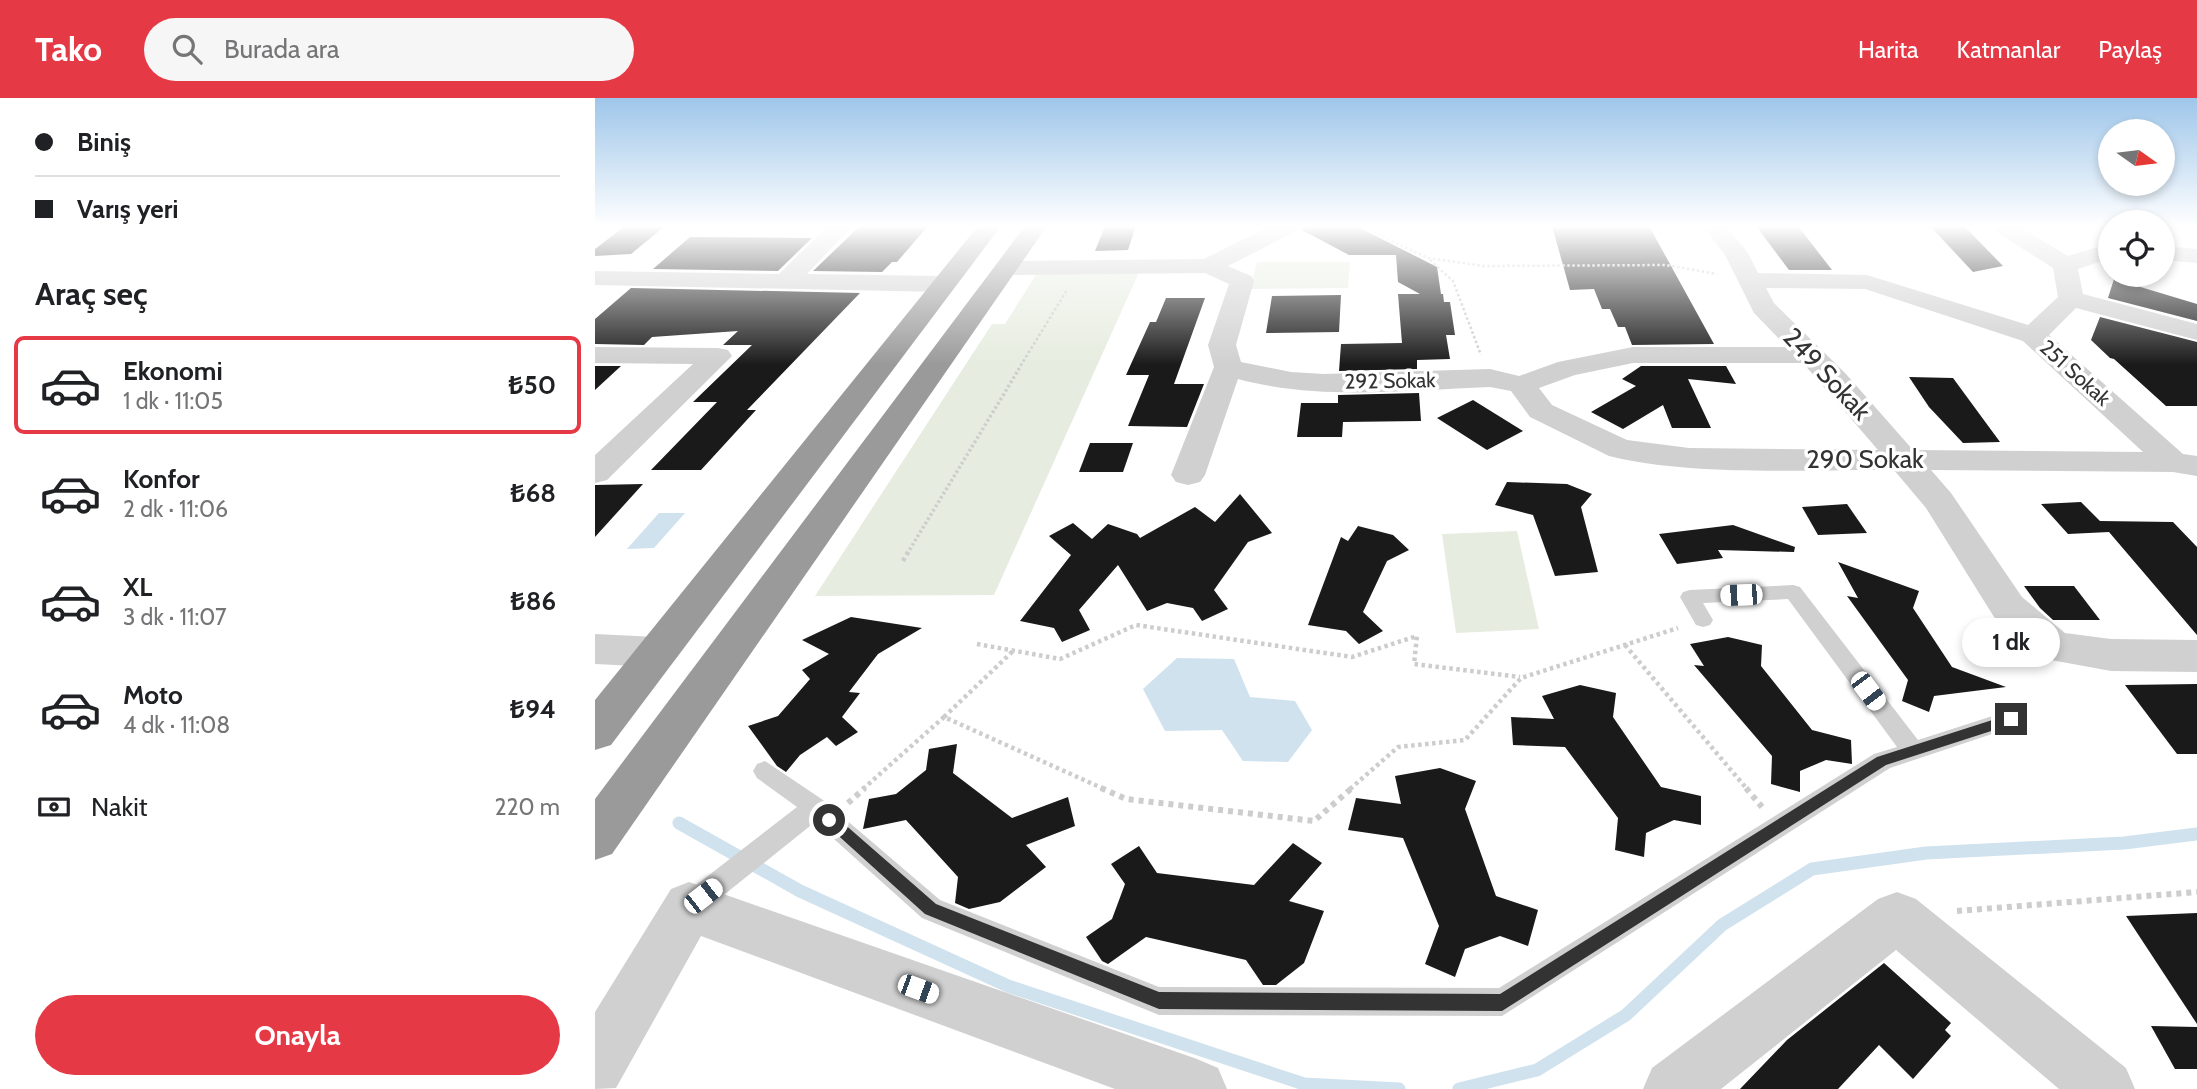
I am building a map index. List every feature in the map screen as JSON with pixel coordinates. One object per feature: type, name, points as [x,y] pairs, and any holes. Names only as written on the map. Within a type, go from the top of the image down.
[{"type":"highway","points":[[595,732],[953,272]]},
{"type":"highway","points":[[595,838],[1003,272]]},
{"type":"street","points":[[784,283],[795,272]]},
{"type":"street","points":[[1188,475],[1228,367],[1222,345],[1242,281],[1223,272]]},
{"type":"street","name":"249 Sokak","points":[[1745,272],[1763,307],[1836,380],[1939,501],[2008,607],[2053,647],[2111,654],[2197,656]]},
{"type":"street","points":[[2066,272],[2071,299],[2197,332]]},
{"type":"street","points":[[595,278],[943,284]]},
{"type":"street","points":[[595,304],[623,280]]},
{"type":"street","points":[[1749,280],[1867,282],[2033,335]]},
{"type":"street","name":"251 Sokak","points":[[2071,299],[2033,335],[2185,464]]},
{"type":"street","points":[[595,355],[718,356],[595,473]]},
{"type":"street","points":[[1521,385],[1568,368],[1633,355],[1811,355]]},
{"type":"street","name":"292 Sokak","points":[[1228,367],[1257,377],[1297,383],[1490,378],[1521,385]]},
{"type":"street","name":"290 Sokak","points":[[1521,385],[1541,411],[1621,449],[1689,458],[2185,464]]},
{"type":"street","points":[[595,649],[656,652]]},
{"type":"street","points":[[595,1067],[703,896],[1197,1089]]},
{"type":"street","points":[[1673,1089],[1897,917],[2105,1089]]},
{"type":"lane","points":[[1703,620],[1690,597],[1793,592],[1913,751]]},
{"type":"lane","points":[[765,771],[822,813],[931,909],[1159,1001],[1502,1002],[1882,761],[2011,719]]},
{"type":"lane","points":[[703,896],[775,840],[822,813]]},
{"type":"path","points":[[903,561],[1078,272]]},
{"type":"path","points":[[1443,272],[1453,281],[1490,378]]},
{"type":"path","points":[[1706,272],[1749,280]]},
{"type":"path","points":[[977,644],[1061,659],[1136,625],[1352,657],[1417,636],[1414,664],[1521,678],[1703,620]]},
{"type":"path","points":[[1625,645],[1778,827]]},
{"type":"path","points":[[822,813],[944,717],[1013,651]]},
{"type":"path","points":[[944,717],[1126,799],[1314,821],[1398,747],[1465,740],[1521,678]]},
{"type":"path","points":[[1897,917],[2197,892]]},
{"type":"shaded area","points":[[1038,272],[1139,272],[994,595],[815,596],[992,324],[1005,324]]},
{"type":"shaded area","points":[[1254,272],[1349,272],[1348,288],[1250,289]]},
{"type":"shaded area","points":[[1517,531],[1539,629],[1456,633],[1442,534]]},
{"type":"water","points":[[659,513],[685,513],[654,548],[627,549]]},
{"type":"water","points":[[1177,658],[1234,659],[1250,697],[1295,701],[1312,730],[1288,762],[1243,761],[1222,730],[1165,731],[1143,689]]},
{"type":"building","points":[[1397,272],[1438,272],[1444,302],[1450,302],[1455,335],[1446,335],[1450,359],[1417,360],[1417,369],[1339,371],[1341,344],[1402,343],[1398,294],[1420,294],[1398,282]]},
{"type":"building","points":[[1565,272],[1674,272],[1714,344],[1632,345],[1625,327],[1618,327],[1610,309],[1602,309],[1594,289],[1570,290]]},
{"type":"building","points":[[2111,287],[2141,287],[2197,304],[2197,321],[2108,298]]},
{"type":"building","points":[[631,288],[860,293],[747,410],[756,410],[701,470],[651,470],[717,402],[693,402],[752,345],[723,345],[738,331],[652,337],[644,345],[595,344],[595,319]]},
{"type":"building","points":[[1341,295],[1339,332],[1266,333],[1272,296]]},
{"type":"building","points":[[1166,298],[1205,298],[1174,384],[1204,384],[1187,427],[1128,426],[1149,375],[1126,375],[1150,322],[1156,322]]},
{"type":"building","points":[[2100,317],[2197,342],[2197,406],[2166,406],[2110,358],[2091,340]]},
{"type":"building","points":[[595,366],[621,366],[595,390]]},
{"type":"building","points":[[1641,366],[1726,366],[1736,384],[1688,379],[1711,428],[1672,428],[1663,405],[1623,429],[1591,412],[1636,386],[1622,379]]},
{"type":"building","points":[[1909,377],[1953,378],[2000,442],[1963,443],[1929,407]]},
{"type":"building","points":[[1419,393],[1421,421],[1343,422],[1342,437],[1297,437],[1301,403],[1338,403],[1338,395]]},
{"type":"building","points":[[1473,400],[1523,431],[1487,450],[1437,418]]},
{"type":"building","points":[[1090,443],[1133,443],[1123,472],[1079,472]]},
{"type":"building","points":[[1507,482],[1567,484],[1592,494],[1581,507],[1598,572],[1555,576],[1533,515],[1495,505]]},
{"type":"building","points":[[643,484],[595,537],[595,485]]},
{"type":"building","points":[[1240,494],[1272,533],[1248,542],[1214,590],[1228,609],[1202,621],[1193,608],[1167,603],[1147,611],[1118,565],[1079,610],[1090,630],[1062,642],[1054,628],[1020,621],[1071,555],[1049,536],[1073,523],[1092,539],[1108,524],[1137,534],[1140,538],[1195,507],[1215,522]]},
{"type":"building","points":[[2081,502],[2100,521],[2173,522],[2197,547],[2197,635],[2109,532],[2068,534],[2041,504]]},
{"type":"building","points":[[1847,504],[1867,533],[1818,535],[1802,507]]},
{"type":"building","points":[[1733,525],[1795,547],[1794,552],[1718,550],[1723,558],[1677,564],[1659,534]]},
{"type":"building","points":[[1358,526],[1393,535],[1409,550],[1387,561],[1363,612],[1383,631],[1359,644],[1346,631],[1308,625],[1341,537],[1348,541]]},
{"type":"building","points":[[1838,562],[1919,591],[1913,608],[1952,667],[2006,687],[1934,696],[1929,712],[1902,701],[1908,680],[1847,596],[1858,598]]},
{"type":"building","points":[[2024,586],[2074,586],[2100,620],[2053,620],[2040,608]]},
{"type":"building","points":[[851,617],[922,628],[878,654],[849,692],[860,693],[842,717],[858,732],[836,746],[827,737],[800,755],[786,772],[777,766],[748,726],[778,716],[810,679],[802,670],[829,654],[802,640]]},
{"type":"building","points":[[1728,637],[1762,645],[1761,666],[1812,730],[1851,740],[1852,764],[1826,760],[1800,771],[1800,792],[1771,784],[1772,756],[1694,665],[1704,666],[1690,644]]},
{"type":"building","points":[[2197,684],[2197,754],[2177,754],[2125,685]]},
{"type":"building","points":[[1580,685],[1616,693],[1613,717],[1661,787],[1701,796],[1701,825],[1674,820],[1646,833],[1644,857],[1615,850],[1618,818],[1565,747],[1513,745],[1511,717],[1554,719],[1542,696]]},
{"type":"building","points":[[957,744],[953,773],[1012,818],[1068,797],[1075,826],[1026,845],[1046,867],[1000,902],[969,909],[955,903],[958,877],[906,820],[863,829],[869,799],[896,794],[926,770],[929,749]]},
{"type":"building","points":[[1440,768],[1476,781],[1465,809],[1496,896],[1538,910],[1528,946],[1500,936],[1465,949],[1455,977],[1425,964],[1439,926],[1403,838],[1348,830],[1356,798],[1401,804],[1395,776]]},
{"type":"building","points":[[1293,843],[1322,863],[1289,901],[1324,911],[1304,963],[1276,985],[1263,985],[1246,960],[1146,937],[1108,964],[1102,961],[1086,937],[1112,919],[1125,884],[1111,864],[1139,846],[1157,873],[1254,885]]},
{"type":"building","points":[[2197,913],[2197,1024],[2126,916]]},
{"type":"building","points":[[1884,963],[1951,1023],[1945,1030],[1951,1036],[1913,1079],[1879,1045],[1838,1089],[1740,1089],[1787,1040]]},
{"type":"building","points":[[2151,1026],[2197,1027],[2197,1069],[2175,1069]]},
{"type":"waterway","points":[[679,823],[800,891],[1008,986],[1304,1084],[1399,1089]]},
{"type":"waterway","points":[[1459,1089],[1537,1070],[1626,1015],[1722,925],[1812,869],[1926,853],[2124,843],[2197,834]]},
{"type":"route","points":[[829,820],[931,909],[1159,1001],[1502,1002],[1882,761],[2011,719]]}]
